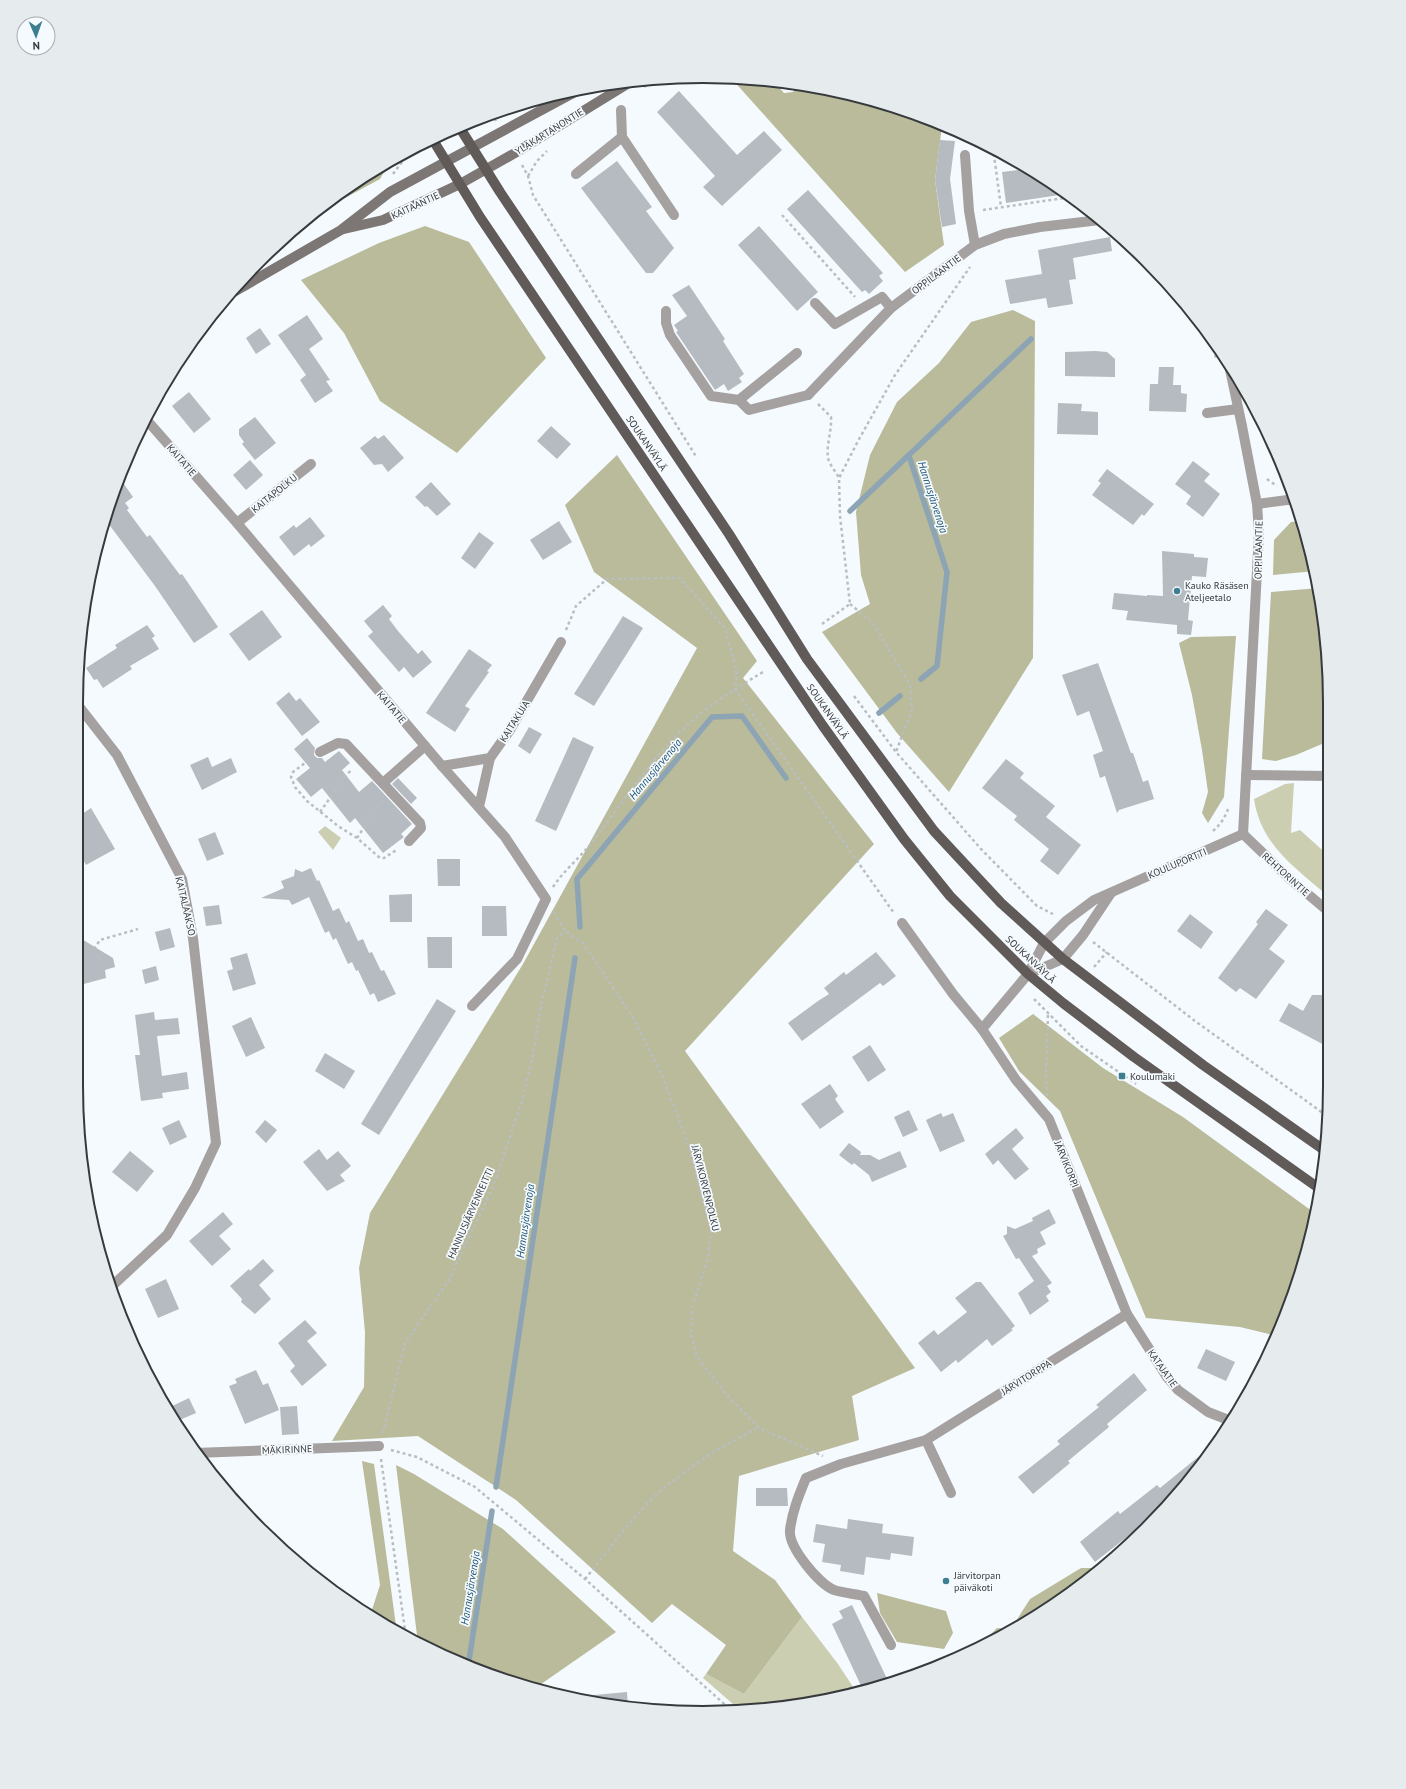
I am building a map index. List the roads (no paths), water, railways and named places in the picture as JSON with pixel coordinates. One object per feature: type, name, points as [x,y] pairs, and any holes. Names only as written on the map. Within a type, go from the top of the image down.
[{"type":"main road","name":"YLÄKARTANONTIE","points":[[486,169],[515,153],[620,88]]},
{"type":"main road","name":"YLÄKARTANONTIE","points":[[472,147],[557,101]]},
{"type":"main road","name":"SOUKANVÄYLÄ","points":[[462,132],[729,534],[807,659],[934,831],[978,880],[1044,943],[1063,959],[1203,1065],[1320,1147]]},
{"type":"main road","name":"SOUKANVÄYLÄ","points":[[436,144],[484,223],[818,719],[895,826],[950,896],[1028,974],[1134,1057],[1315,1186]]},
{"type":"main road","name":"KAITAANTIE","points":[[245,285],[341,230],[390,192],[472,147]]},
{"type":"main road","name":"KAITAANTIE","points":[[341,230],[383,220],[460,184],[486,169]]},
{"type":"street","points":[[621,110],[622,137],[674,215]]},
{"type":"street","points":[[576,174],[622,137]]},
{"type":"street","points":[[965,156],[975,245]]},
{"type":"street","name":"OPPILAANTIE","points":[[739,400],[749,410],[808,395],[891,308],[975,245],[1004,234],[1040,227],[1092,221]]},
{"type":"street","points":[[815,303],[835,324],[882,297],[891,308]]},
{"type":"street","points":[[666,311],[666,323],[670,335],[712,396],[739,400],[797,353]]},
{"type":"street","name":"OPPILAANTIE","points":[[1232,380],[1257,504],[1259,522],[1259,554],[1243,834]]},
{"type":"street","points":[[1207,413],[1238,409]]},
{"type":"street","name":"KAITATIE","points":[[150,424],[237,523],[442,766],[505,837],[546,899],[517,959],[472,1006]]},
{"type":"street","name":"KAITAPOLKU","points":[[237,523],[311,464]]},
{"type":"street","points":[[1257,504],[1288,499]]},
{"type":"street","name":"KAITAKUJA","points":[[490,758],[510,730],[561,642]]},
{"type":"street","name":"KAITALAAKSO","points":[[83,712],[117,755],[182,878],[194,938],[216,1143],[195,1188],[167,1235],[115,1283]]},
{"type":"street","points":[[316,755],[338,742],[346,744],[421,826],[409,842]]},
{"type":"street","points":[[383,783],[425,746]]},
{"type":"street","points":[[442,766],[490,758],[479,807]]},
{"type":"street","points":[[1246,775],[1323,776]]},
{"type":"street","name":"KOULUPORTTI","points":[[1028,974],[1044,943],[1066,921],[1094,900],[1111,894],[1141,878],[1243,834]]},
{"type":"street","name":"REHTORINTIE","points":[[1243,834],[1323,907]]},
{"type":"street","name":"KOULUPORTTI","points":[[1028,974],[1063,959],[1084,935],[1111,894]]},
{"type":"street","name":"JÄRVIKORPI","points":[[902,923],[953,994],[982,1028],[1016,1080],[1049,1119],[1127,1314]]},
{"type":"street","points":[[982,1028],[1028,974]]},
{"type":"street","name":"KATAJATIE","points":[[1127,1314],[1167,1376],[1178,1390],[1208,1412],[1225,1420]]},
{"type":"street","name":"JÄRVITORPPA","points":[[891,1645],[864,1596],[833,1589],[808,1568],[795,1550],[790,1532],[796,1503],[806,1478],[842,1464],[926,1440],[1127,1314]]},
{"type":"street","points":[[926,1440],[951,1493]]},
{"type":"street","name":"MÄKIRINNE","points":[[203,1452],[379,1446]]},
{"type":"waterway","name":"Hannusjärvenoja","points":[[850,511],[1031,339]]},
{"type":"waterway","name":"Hannusjärvenoja","points":[[909,456],[947,572],[937,666],[921,679]]},
{"type":"waterway","name":"Hannusjärvenoja","points":[[879,713],[900,696]]},
{"type":"waterway","name":"Hannusjärvenoja","points":[[580,927],[577,879],[712,717],[742,716],[786,778]]},
{"type":"waterway","name":"Hannusjärvenoja","points":[[496,1487],[575,958]]},
{"type":"waterway","name":"Hannusjärvenoja","points":[[469,1660],[492,1511]]},
{"type":"place","name":"Kauko Räsäsen Ateljeetalo","points":[[1177,591]]},
{"type":"place","name":"Koulumäki","points":[[1122,1076]]},
{"type":"place","name":"Järvitorpan päiväkoti","points":[[946,1581]]}]
